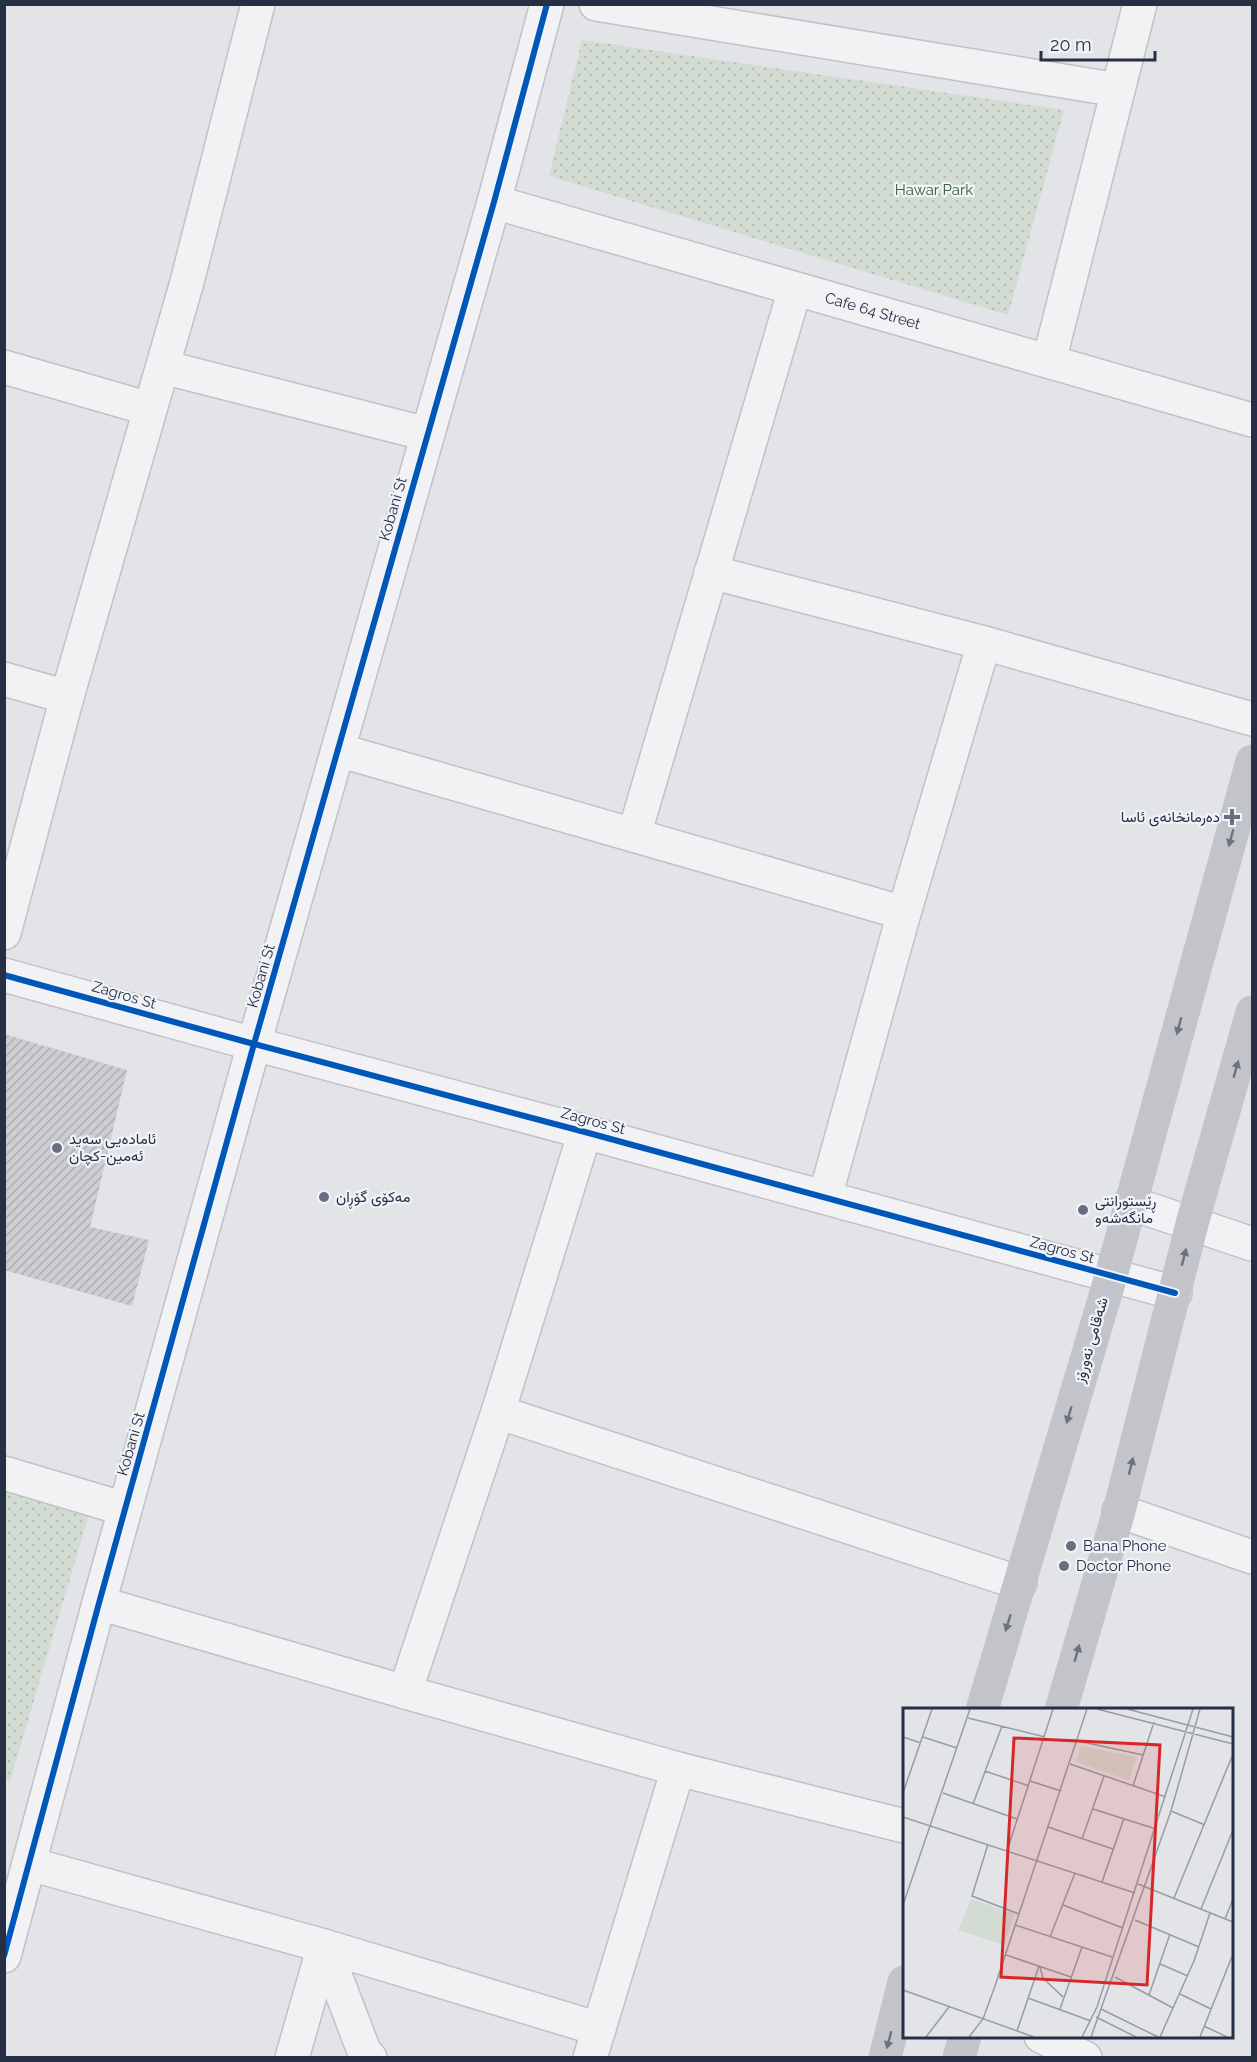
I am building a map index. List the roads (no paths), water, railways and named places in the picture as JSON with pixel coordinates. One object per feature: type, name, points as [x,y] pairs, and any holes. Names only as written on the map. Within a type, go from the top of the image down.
[{"type":"main road","name":"شەقامی نەورۆز","points":[[983,1708],[1110,1275],[1252,761]]},
{"type":"main road","points":[[1062,1708],[1119,1511],[1192,1224],[1252,1012]]},
{"type":"main road","points":[[885,2058],[903,1986]]},
{"type":"main road","points":[[959,2058],[965,2038]]},
{"type":"street","points":[[4,933],[67,697],[190,271],[258,4]]},
{"type":"street","name":"Kobani St","points":[[4,1956],[254,1044],[494,202],[547,4]]},
{"type":"street","points":[[596,4],[1118,90]]},
{"type":"street","points":[[1049,361],[1140,4]]},
{"type":"street","name":"Cafe 64 Street","points":[[494,202],[1252,420]]},
{"type":"street","points":[[634,836],[795,289]]},
{"type":"street","points":[[163,367],[427,434]]},
{"type":"street","points":[[4,368],[150,409]]},
{"type":"street","points":[[711,572],[984,643],[1252,719]]},
{"type":"street","points":[[825,1197],[904,913],[984,643]]},
{"type":"street","points":[[4,679],[67,697]]},
{"type":"street","points":[[338,750],[904,913]]},
{"type":"street","name":"Zagros St","points":[[4,975],[1175,1293]]},
{"type":"street","points":[[405,1692],[498,1412],[585,1132]]},
{"type":"street","points":[[1130,1203],[1252,1244]]},
{"type":"street","points":[[498,1412],[1020,1583]]},
{"type":"street","points":[[4,1473],[125,1509]]},
{"type":"street","points":[[1119,1511],[1252,1557]]},
{"type":"street","points":[[99,1603],[678,1769],[903,1826]]},
{"type":"street","points":[[30,1864],[324,1946],[595,2043],[678,1769]]},
{"type":"street","points":[[292,2058],[324,1946]]},
{"type":"street","points":[[324,1946],[364,2051],[370,2058]]},
{"type":"street","points":[[1043,2038],[1085,2058]]},
{"type":"place","name":"دەرمانخانەی ئاسا","points":[[1232,817]]},
{"type":"place","name":"ئامادەیی سەید ئەمین-کچان","points":[[57,1148]]},
{"type":"place","name":"مەکۆی گۆڕان","points":[[324,1197]]},
{"type":"place","name":"ڕێستورانتی مانگەشەو","points":[[1083,1210]]},
{"type":"place","name":"Bana Phone","points":[[1071,1546]]},
{"type":"place","name":"Doctor Phone","points":[[1064,1566]]},
{"type":"park label","name":"Hawar Park","points":[[934,190]]}]
